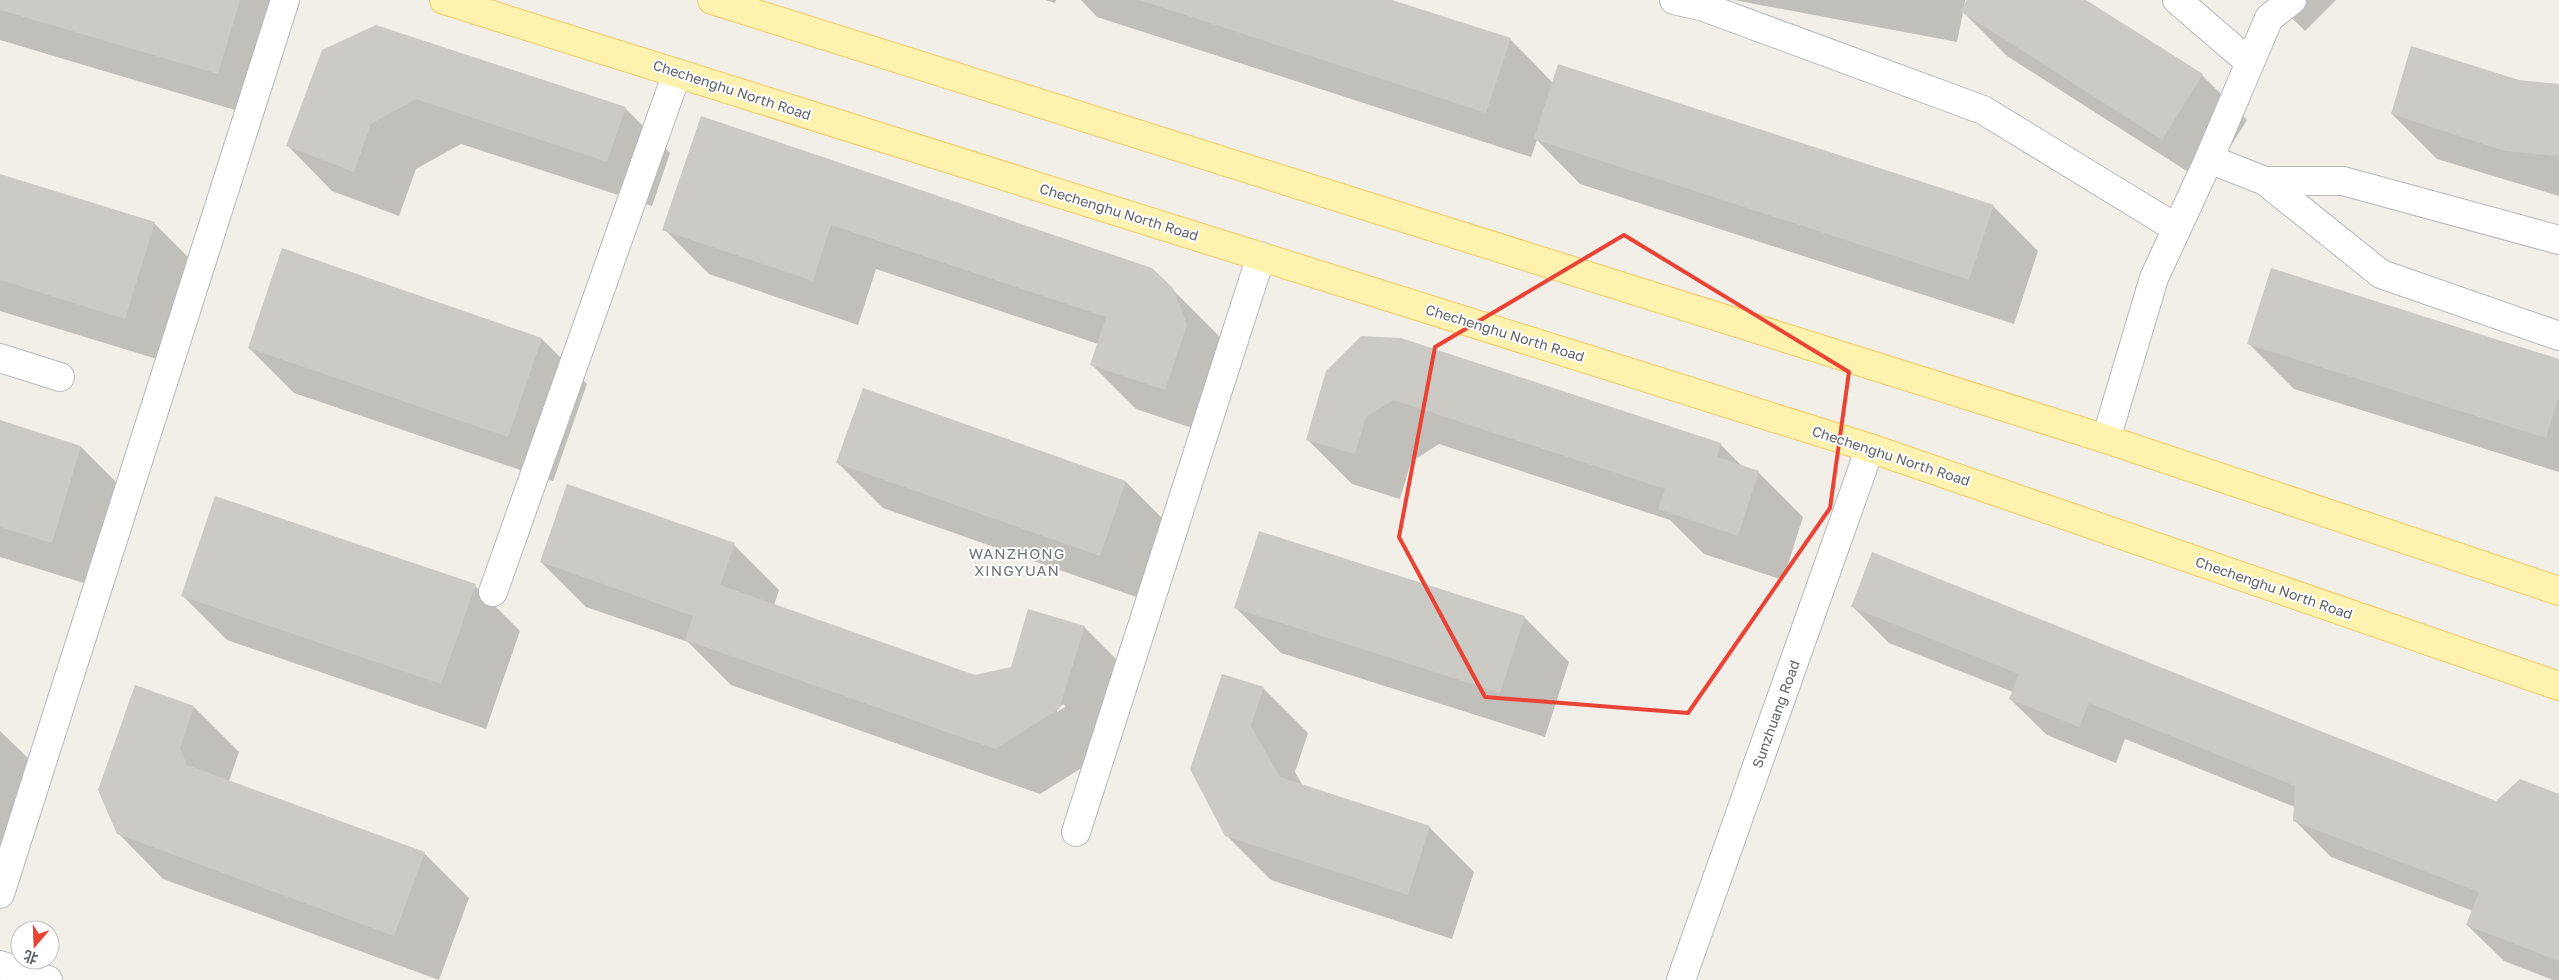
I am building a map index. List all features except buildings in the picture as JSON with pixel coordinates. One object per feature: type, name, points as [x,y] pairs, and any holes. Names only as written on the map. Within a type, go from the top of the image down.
[{"type":"main road","name":"Chechenghu North Road","points":[[444,0],[1870,448],[2559,686]]},
{"type":"main road","points":[[712,0],[2106,439],[2559,591]]},
{"type":"street","points":[[0,894],[285,0]]},
{"type":"street","points":[[1674,0],[1704,6],[1983,110],[2176,228]]},
{"type":"street","points":[[2177,0],[2249,62]]},
{"type":"street","points":[[2106,439],[2154,278],[2209,159],[2269,18],[2292,0]]},
{"type":"street","points":[[493,592],[677,73]]},
{"type":"street","points":[[2209,159],[2265,181],[2381,274],[2559,336]]},
{"type":"street","points":[[2265,181],[2343,181],[2559,240]]},
{"type":"street","points":[[1076,832],[1261,256]]},
{"type":"street","points":[[0,358],[60,377]]},
{"type":"street","name":"Sunzhuang Road","points":[[1681,980],[1870,448]]},
{"type":"street","points":[[0,965],[48,980]]},
{"type":"highlighted area","points":[[1624,235],[1849,372],[1830,508],[1688,713],[1485,697],[1399,537],[1435,347]]},
{"type":"district","name":"WANZHONG XINGYUAN","points":[[1017,562]]}]
